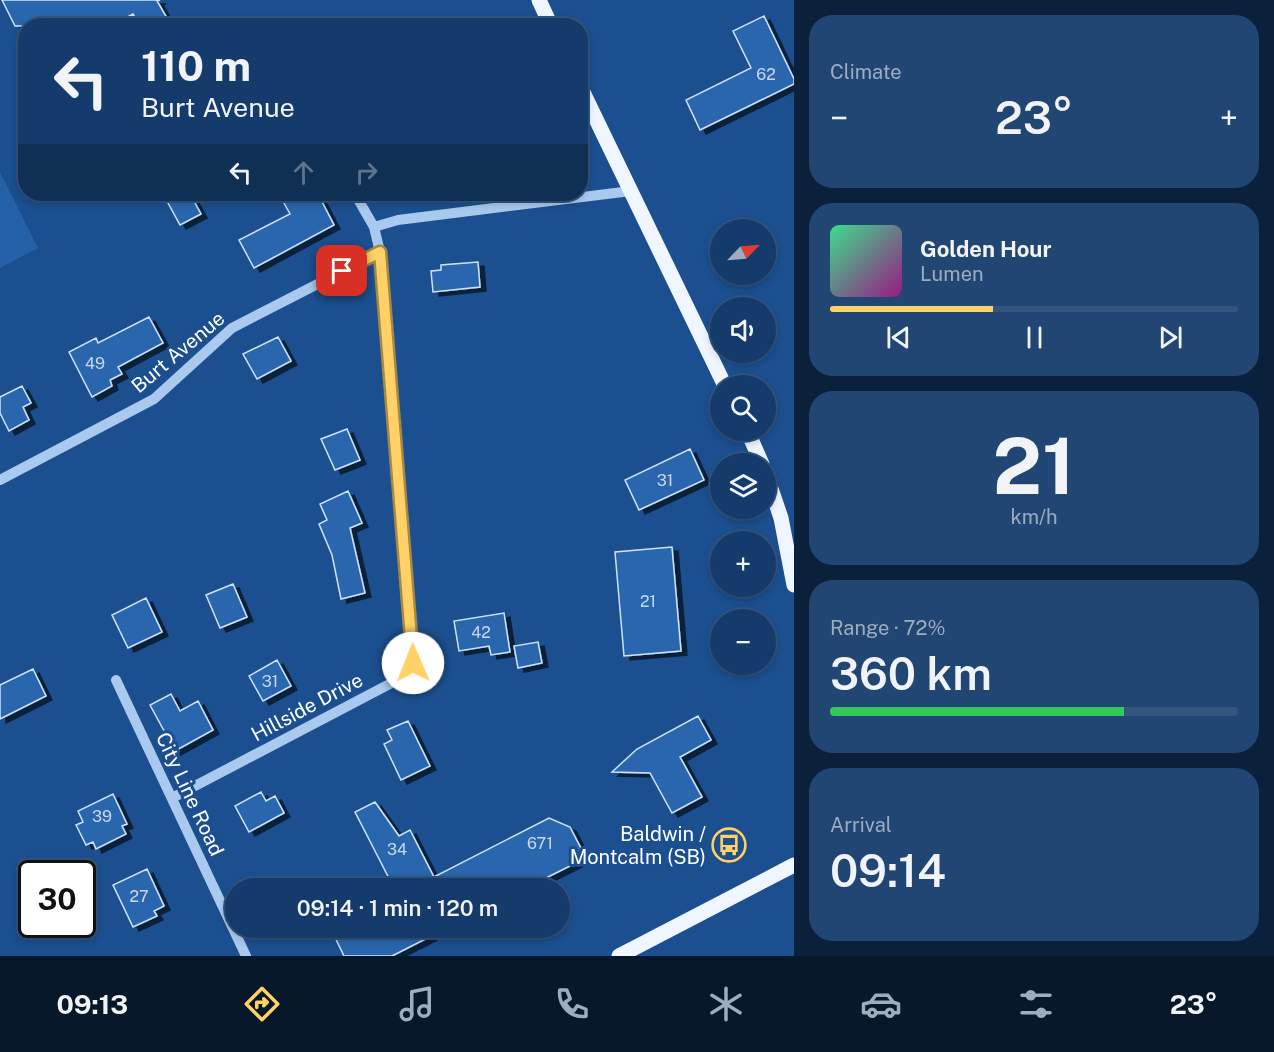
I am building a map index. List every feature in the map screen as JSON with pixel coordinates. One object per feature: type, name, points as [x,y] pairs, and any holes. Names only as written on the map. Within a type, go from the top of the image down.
[{"type":"main road","points":[[539,0],[547,18]]},
{"type":"main road","points":[[588,102],[720,375]]},
{"type":"main road","points":[[776,503],[794,585]]},
{"type":"main road","points":[[619,956],[794,865]]},
{"type":"street","points":[[588,196],[631,191]]},
{"type":"street","name":"Hillside Drive","points":[[172,798],[401,678],[413,663],[380,252],[374,227],[359,201]]},
{"type":"street","points":[[374,227],[398,220],[551,201]]},
{"type":"street","name":"Burt Avenue","points":[[0,480],[154,399],[177,380],[201,353],[232,328],[380,252]]},
{"type":"street","name":"City Line Road","points":[[116,680],[246,956]]},
{"type":"shaded area","points":[[0,172],[38,248],[0,268]]},
{"type":"building","points":[[2,0],[160,0],[157,1],[167,18],[135,18],[133,14],[125,18],[18,18],[18,26],[15,26]]},
{"type":"building","points":[[764,16],[794,79],[794,84],[700,130],[686,100],[751,68],[733,31]]},
{"type":"building","points":[[167,201],[194,201],[201,214],[180,225]]},
{"type":"building","points":[[283,201],[322,201],[334,225],[254,268],[239,240],[290,214]]},
{"type":"building","points":[[478,262],[480,287],[433,292],[431,271],[441,270],[441,265]]},
{"type":"building","points":[[149,317],[163,343],[118,367],[122,374],[110,380],[112,386],[92,397],[69,352],[96,338],[98,343]]},
{"type":"building","points":[[278,337],[291,361],[257,379],[243,354]]},
{"type":"building","points":[[22,386],[31,403],[23,407],[29,420],[9,431],[0,413],[0,397]]},
{"type":"building","points":[[347,429],[360,460],[335,470],[321,439]]},
{"type":"building","points":[[690,449],[704,480],[639,510],[625,480]]},
{"type":"building","points":[[348,491],[362,523],[350,528],[365,593],[341,599],[332,555],[319,524],[327,520],[320,504]]},
{"type":"building","points":[[672,547],[681,651],[624,656],[615,552]]},
{"type":"building","points":[[233,584],[247,617],[220,628],[206,595]]},
{"type":"building","points":[[146,598],[162,632],[128,648],[112,615]]},
{"type":"building","points":[[504,613],[510,652],[491,655],[489,646],[459,651],[454,621]]},
{"type":"building","points":[[538,642],[542,663],[518,668],[514,646]]},
{"type":"building","points":[[277,660],[291,686],[263,701],[249,676]]},
{"type":"building","points":[[33,669],[46,696],[0,719],[0,685]]},
{"type":"building","points":[[171,694],[180,711],[198,701],[213,730],[175,751],[150,705]]},
{"type":"building","points":[[698,716],[711,740],[680,757],[702,797],[672,813],[650,773],[612,772],[637,749]]},
{"type":"building","points":[[408,721],[430,766],[401,780],[384,744],[392,740],[387,730]]},
{"type":"building","points":[[261,792],[266,801],[275,796],[284,813],[249,832],[235,806]]},
{"type":"building","points":[[113,794],[127,824],[122,826],[126,834],[96,849],[93,842],[86,845],[76,825],[83,822],[78,811]]},
{"type":"building","points":[[375,802],[399,836],[410,830],[434,877],[549,818],[570,827],[586,858],[546,878],[389,878],[355,812]]},
{"type":"building","points":[[147,869],[164,906],[154,911],[157,916],[133,927],[113,885]]},
{"type":"building","points":[[335,938],[427,938],[392,956],[344,956]]},
{"type":"place","name":"Baldwin / Montcalm (SB)","points":[[729,845]]},
{"type":"route","points":[[342,271],[380,252],[415,657],[413,663]]}]
